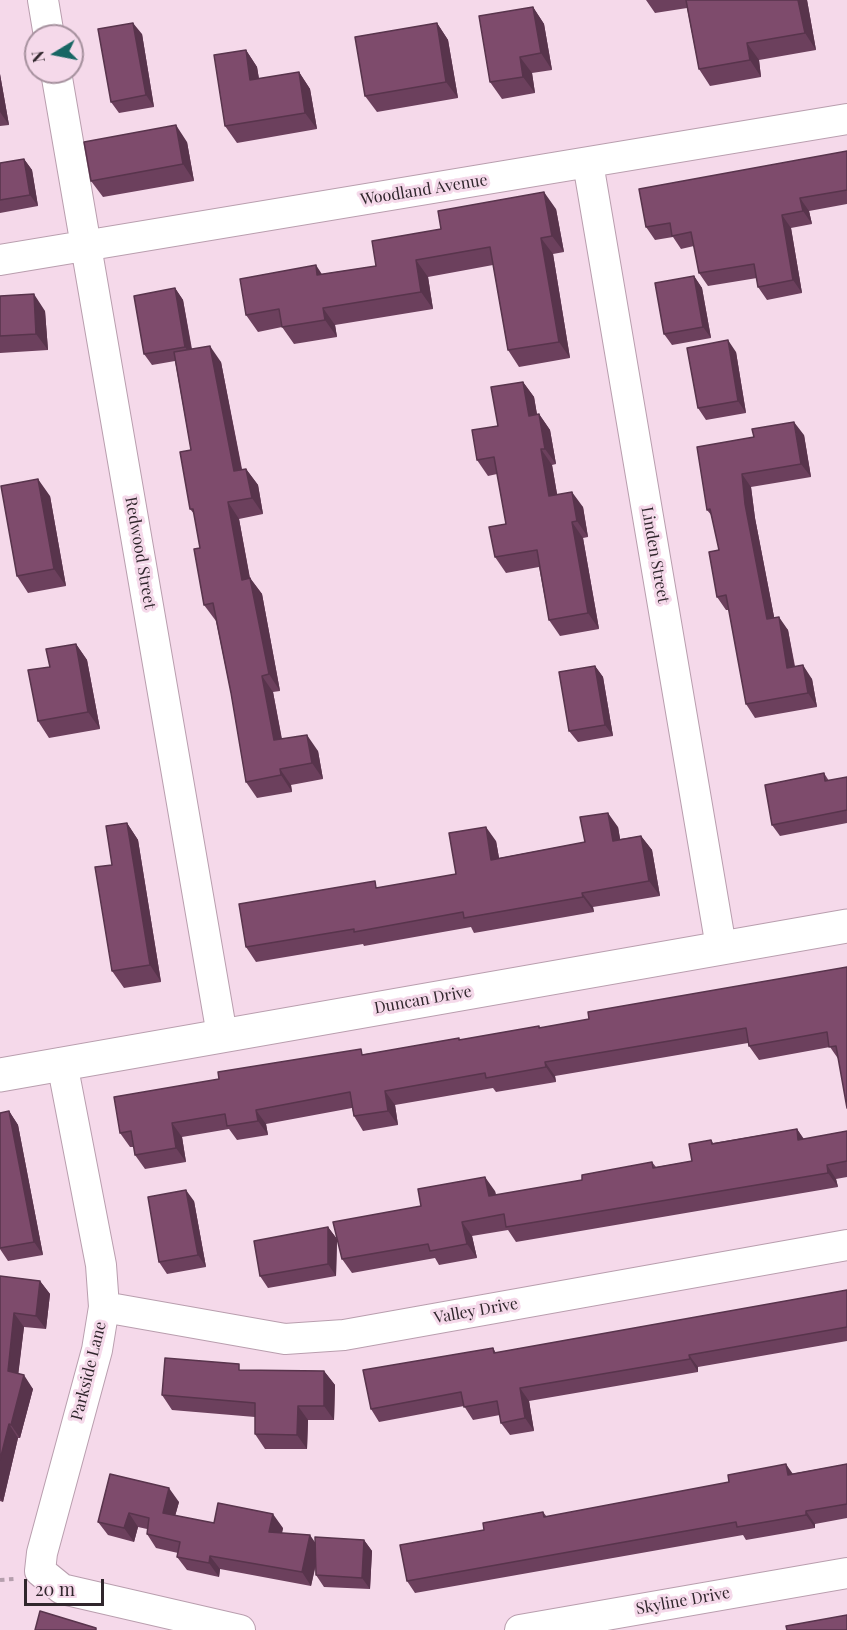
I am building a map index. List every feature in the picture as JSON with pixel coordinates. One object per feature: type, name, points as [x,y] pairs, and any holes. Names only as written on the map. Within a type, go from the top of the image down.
[{"type":"street","points":[[42,0],[47,24]]},
{"type":"street","name":"Redwood Street","points":[[58,84],[222,1035]]},
{"type":"street","name":"Woodland Avenue","points":[[0,260],[847,119]]},
{"type":"street","name":"Linden Street","points":[[588,163],[721,947]]},
{"type":"street","name":"Duncan Drive","points":[[0,1075],[847,926]]},
{"type":"street","name":"Parkside Lane","points":[[62,1063],[101,1264],[104,1307],[97,1350],[42,1553],[40,1571],[62,1589],[240,1630]]},
{"type":"street","name":"Valley Drive","points":[[104,1307],[285,1339],[344,1335],[847,1245]]},
{"type":"street","name":"Skyline Drive","points":[[520,1630],[847,1573]]},
{"type":"building","points":[[686,0],[798,0],[805,33],[747,43],[750,60],[699,69]]},
{"type":"building","points":[[533,7],[541,53],[520,57],[523,77],[490,82],[479,16]]},
{"type":"building","points":[[133,23],[146,95],[111,102],[98,29]]},
{"type":"building","points":[[437,23],[446,82],[365,96],[355,37]]},
{"type":"building","points":[[246,50],[250,80],[299,72],[305,113],[225,126],[214,55]]},
{"type":"building","points":[[176,125],[183,164],[91,181],[84,142]]},
{"type":"building","points":[[847,151],[847,190],[800,198],[803,211],[782,215],[793,280],[758,287],[754,264],[699,273],[691,232],[672,236],[670,223],[646,227],[639,189]]},
{"type":"building","points":[[24,159],[30,195],[0,200],[0,163]]},
{"type":"building","points":[[544,192],[552,236],[541,238],[559,342],[508,350],[490,247],[416,260],[421,292],[323,308],[325,320],[282,327],[279,309],[246,315],[240,279],[316,265],[317,275],[376,266],[372,241],[441,229],[438,211]]},
{"type":"building","points":[[694,276],[703,327],[664,334],[655,283]]},
{"type":"building","points":[[175,288],[185,347],[144,354],[134,296]]},
{"type":"building","points":[[34,294],[36,334],[0,336],[0,296]]},
{"type":"building","points":[[728,340],[738,401],[698,408],[687,348]]},
{"type":"building","points":[[210,346],[234,471],[246,469],[252,498],[228,502],[242,580],[250,578],[269,674],[262,676],[274,740],[307,735],[312,763],[280,769],[281,775],[246,782],[213,603],[204,605],[194,549],[200,548],[193,509],[190,509],[180,452],[191,450],[174,352]]},
{"type":"building","points":[[523,382],[529,416],[539,414],[545,449],[541,449],[549,496],[572,492],[577,521],[572,522],[588,613],[549,620],[537,550],[495,557],[489,527],[506,524],[494,457],[477,460],[472,430],[498,426],[491,387]]},
{"type":"building","points":[[794,422],[801,464],[742,474],[745,504],[767,619],[779,617],[787,668],[803,665],[808,693],[746,704],[726,595],[717,597],[709,552],[719,550],[710,509],[707,510],[697,447],[754,437],[752,429]]},
{"type":"building","points":[[38,479],[54,569],[17,576],[1,486]]},
{"type":"building","points":[[76,644],[88,712],[38,721],[28,670],[50,667],[46,649]]},
{"type":"building","points":[[595,666],[605,725],[569,731],[559,672]]},
{"type":"building","points":[[824,773],[825,781],[847,777],[847,810],[772,825],[765,785]]},
{"type":"building","points":[[608,813],[613,841],[641,836],[649,881],[582,893],[583,897],[464,918],[463,912],[354,932],[354,929],[246,947],[239,904],[375,881],[376,888],[456,874],[449,833],[486,827],[491,860],[585,842],[580,817]]},
{"type":"building","points":[[127,823],[150,965],[112,971],[95,867],[112,865],[106,826]]},
{"type":"building","points":[[847,967],[847,1108],[836,1046],[829,1047],[827,1032],[749,1046],[746,1028],[545,1062],[546,1067],[486,1078],[485,1073],[385,1091],[388,1111],[354,1116],[350,1092],[256,1110],[258,1121],[227,1126],[225,1114],[172,1123],[176,1148],[135,1155],[131,1131],[120,1133],[114,1097],[219,1079],[218,1072],[361,1049],[362,1055],[459,1038],[459,1040],[539,1026],[539,1028],[589,1019],[588,1012]]},
{"type":"building","points":[[9,1111],[34,1242],[0,1248],[0,1113]]},
{"type":"building","points":[[797,1129],[798,1140],[847,1131],[847,1161],[827,1165],[828,1173],[506,1227],[504,1214],[462,1222],[467,1244],[430,1251],[428,1244],[342,1259],[333,1222],[421,1206],[418,1189],[485,1177],[489,1196],[582,1180],[582,1175],[652,1162],[653,1168],[692,1161],[689,1144],[711,1140],[712,1144]]},
{"type":"building","points":[[186,1190],[198,1255],[159,1262],[148,1197]]},
{"type":"building","points":[[328,1227],[328,1264],[260,1276],[254,1241]]},
{"type":"building","points":[[0,1276],[40,1281],[36,1316],[14,1313],[8,1371],[24,1375],[0,1460]]},
{"type":"building","points":[[847,1290],[847,1327],[689,1355],[690,1359],[520,1388],[525,1418],[501,1423],[497,1401],[464,1407],[461,1392],[371,1409],[363,1370],[493,1348],[494,1353]]},
{"type":"building","points":[[165,1358],[239,1364],[239,1370],[324,1371],[324,1406],[298,1406],[297,1435],[255,1434],[255,1403],[162,1395]]},
{"type":"building","points":[[786,1464],[788,1475],[847,1464],[847,1504],[806,1511],[806,1515],[737,1527],[736,1522],[407,1581],[400,1545],[484,1530],[483,1523],[543,1512],[544,1517],[729,1482],[728,1475]]},
{"type":"building","points":[[110,1474],[169,1488],[163,1513],[214,1523],[218,1503],[273,1514],[269,1532],[310,1535],[302,1572],[210,1556],[209,1563],[177,1557],[180,1542],[147,1534],[149,1518],[129,1513],[124,1528],[98,1522]]},
{"type":"building","points":[[315,1537],[364,1540],[362,1578],[316,1575]]},
{"type":"building","points":[[40,1611],[96,1628],[96,1630],[35,1630]]},
{"type":"building","points":[[847,1615],[847,1630],[787,1630],[786,1626]]}]
